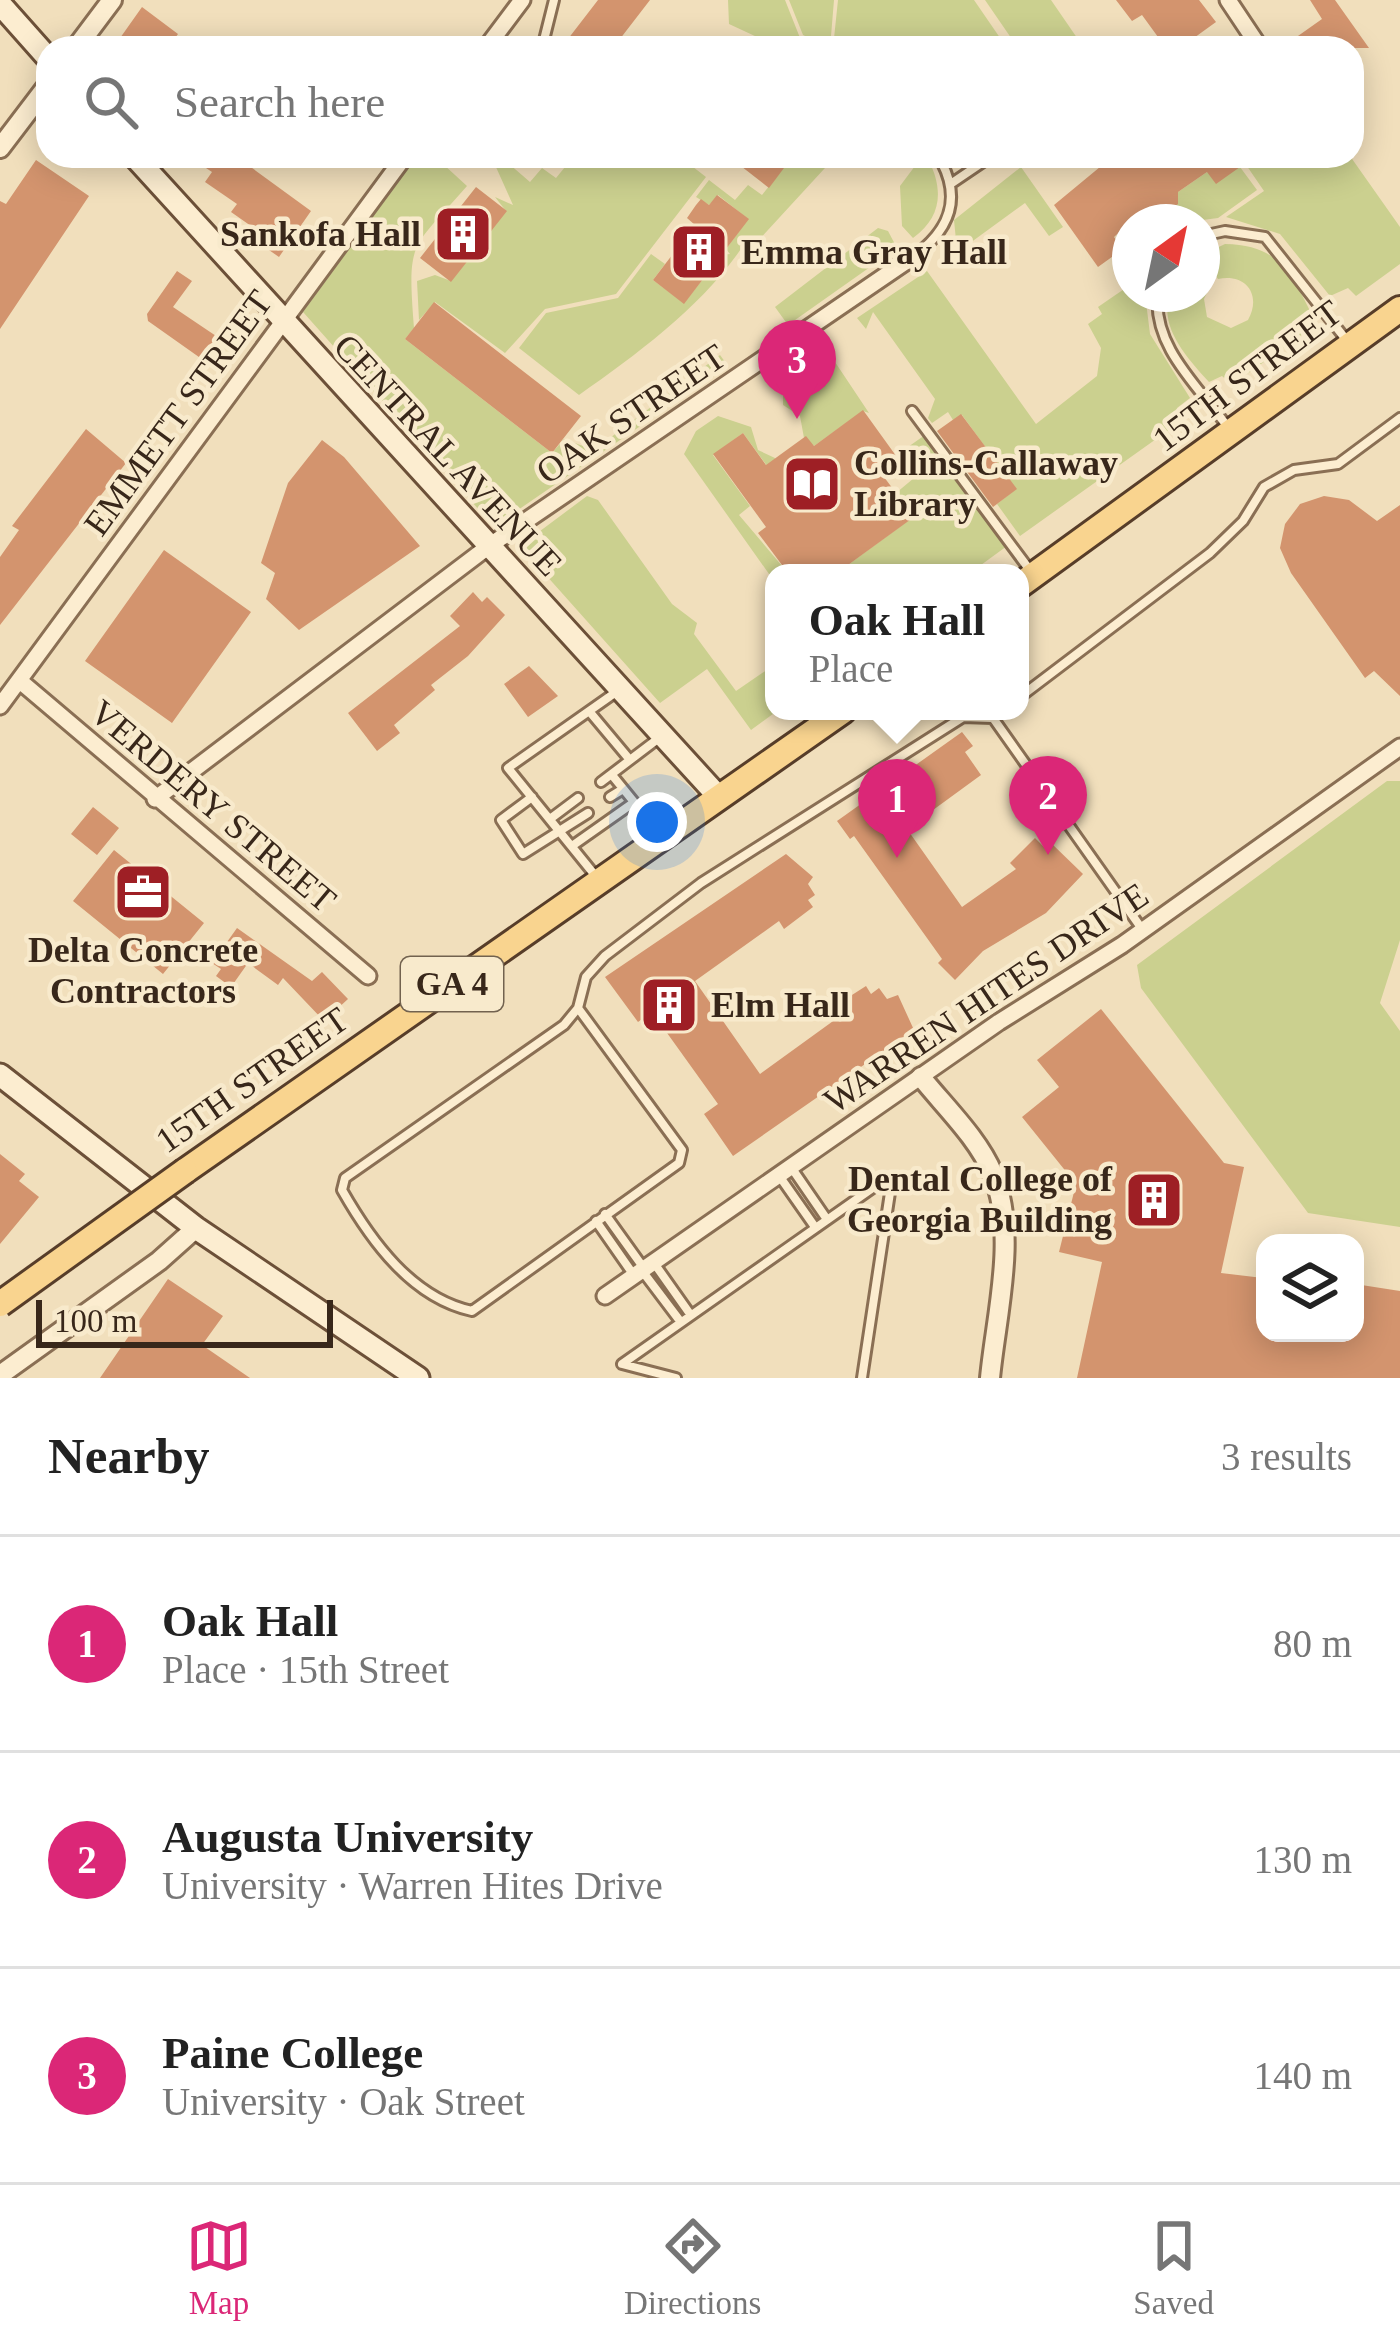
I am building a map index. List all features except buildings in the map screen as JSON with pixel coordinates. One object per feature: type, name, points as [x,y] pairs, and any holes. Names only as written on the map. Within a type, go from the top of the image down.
[{"type":"main road","points":[[0,4],[36,44]]},
{"type":"main road","name":"CENTRAL AVENUE","points":[[145,168],[281,323],[717,795]]},
{"type":"main road","name":"15TH STREET","points":[[1029,579],[1400,309]]},
{"type":"main road","name":"15TH STREET","points":[[0,1304],[830,720]]},
{"type":"main road","points":[[0,1075],[196,1228],[418,1378]]},
{"type":"street","points":[[85,36],[112,0]]},
{"type":"street","points":[[495,36],[521,0]]},
{"type":"street","points":[[1228,0],[1252,36]]},
{"type":"street","points":[[0,148],[36,101]]},
{"type":"street","name":"EMMETT STREET","points":[[0,706],[396,168]]},
{"type":"street","name":"OAK STREET","points":[[155,800],[489,546],[914,256]]},
{"type":"street","name":"VERDERY STREET","points":[[20,681],[368,976]]},
{"type":"street","name":"WARREN HITES DRIVE","points":[[605,1296],[1400,747]]},
{"type":"street","points":[[921,1077],[978,1148],[1000,1202],[1002,1262],[989,1378]]},
{"type":"street","points":[[0,1375],[159,1261],[196,1228]]},
{"type":"lane","points":[[545,36],[554,0]]},
{"type":"lane","points":[[914,256],[941,236],[954,195],[944,168]]},
{"type":"lane","points":[[952,183],[974,168]]},
{"type":"lane","points":[[1220,234],[1241,231],[1264,238],[1349,343]]},
{"type":"lane","points":[[1156,312],[1163,340],[1233,433]]},
{"type":"lane","points":[[912,411],[1016,564]]},
{"type":"lane","points":[[1029,690],[1210,553],[1244,521],[1264,487],[1294,470],[1338,464],[1400,418]]},
{"type":"lane","points":[[599,880],[508,769],[623,688]]},
{"type":"lane","points":[[590,711],[631,760]]},
{"type":"lane","points":[[578,1008],[682,1150],[679,1163],[472,1311],[452,1306],[393,1265],[342,1190],[345,1178],[564,1024],[578,1008],[586,977],[605,956],[701,884],[958,720]]},
{"type":"lane","points":[[994,720],[1142,929]]},
{"type":"lane","points":[[601,782],[664,734]]},
{"type":"lane","points":[[612,775],[662,836]]},
{"type":"lane","points":[[610,797],[623,789]]},
{"type":"lane","points":[[532,797],[501,820],[523,854],[588,813]]},
{"type":"lane","points":[[549,819],[578,798]]},
{"type":"lane","points":[[572,846],[634,802]]},
{"type":"lane","points":[[785,1171],[826,1219]]},
{"type":"lane","points":[[785,1171],[815,1227]]},
{"type":"lane","points":[[676,1378],[630,1371],[622,1364],[884,1180],[891,1186],[862,1378]]},
{"type":"lane","points":[[605,1214],[680,1321]]},
{"type":"lane","points":[[596,1222],[690,1314]]},
{"type":"green space","points":[[728,0],[785,0],[799,36],[755,36],[729,24]]},
{"type":"green space","points":[[789,0],[834,0],[831,36],[803,35]]},
{"type":"green space","points":[[838,0],[974,0],[999,36],[834,36]]},
{"type":"green space","points":[[985,0],[1051,0],[1076,36],[1010,36]]},
{"type":"green space","points":[[408,168],[447,168],[467,186],[417,247],[411,277],[414,328],[405,339],[552,453],[564,439],[594,450],[720,355],[728,366],[499,523],[488,520],[303,312]]},
{"type":"green space","points":[[496,168],[514,168],[530,182],[542,168],[556,178],[564,168],[694,168],[706,177],[616,294],[545,309],[505,353],[435,302],[419,320],[417,281],[435,275],[451,281],[506,211],[495,197],[513,205]]},
{"type":"green space","points":[[783,168],[825,168],[756,243],[745,243],[691,307],[579,395],[519,348],[546,313],[618,298],[651,254],[665,264],[653,280],[684,303],[722,255],[730,254],[726,249],[748,219],[718,195],[709,205],[696,197],[709,180],[735,200],[748,185],[762,195]]},
{"type":"green space","points":[[914,168],[932,168],[937,183],[934,213],[913,238],[902,226],[900,186]]},
{"type":"green space","points":[[1022,168],[1063,227],[1049,236],[1025,203],[970,243],[956,240],[954,220]]},
{"type":"green space","points":[[1233,168],[1241,168],[1257,190],[1220,217],[1220,204],[1176,204],[1178,192],[1207,172]]},
{"type":"green space","points":[[1248,168],[1358,168],[1400,227],[1400,264],[1356,296],[1348,288],[1330,296],[1280,234],[1226,217],[1264,191]]},
{"type":"green space","points":[[878,228],[888,231],[897,248],[788,325],[775,307]]},
{"type":"green space","points":[[1242,245],[1268,254],[1287,271],[1310,311],[1300,321],[1304,333],[1232,385],[1222,376],[1209,382],[1177,342],[1168,318],[1168,312],[1206,312],[1207,317],[1231,328],[1248,320],[1252,294],[1236,279],[1220,279],[1220,246]]},
{"type":"green space","points":[[927,271],[1036,424],[1097,376],[1101,348],[1088,324],[1102,314],[1098,307],[1112,297],[1112,312],[1147,312],[1150,334],[1190,398],[1177,408],[1180,422],[1020,536],[997,504],[1016,489],[962,415],[953,420],[948,412],[932,423],[928,418],[935,399],[873,312],[866,329],[857,318]]},
{"type":"green space","points":[[823,344],[869,413],[863,411],[814,446],[804,438],[800,416],[783,405],[783,371]]},
{"type":"green space","points":[[718,416],[751,427],[758,450],[775,458],[773,474],[743,433],[713,455],[750,506],[739,515],[780,564],[765,564],[765,568],[684,454],[696,431]]},
{"type":"green space","points":[[925,435],[1007,546],[982,564],[849,564],[913,517],[896,493],[914,478],[898,454]]},
{"type":"green space","points":[[587,496],[598,500],[672,604],[697,623],[694,634],[736,691],[765,671],[765,720],[751,730],[707,669],[660,703],[520,546]]},
{"type":"green space","points":[[1387,781],[1400,781],[1400,940],[1380,1003],[1400,1031],[1400,1227],[1308,1213],[1141,988],[1137,965]]},
{"type":"place","name":"Sankofa Hall","points":[[463,234]]},
{"type":"place","name":"Emma Gray Hall","points":[[699,252]]},
{"type":"place","name":"Paine College","points":[[797,419]]},
{"type":"place","name":"Collins-Callaway Library","points":[[812,484]]},
{"type":"place","name":"Augusta University","points":[[1048,855]]},
{"type":"place","name":"Oak Hall","points":[[897,858]]},
{"type":"place","name":"Delta Concrete Contractors","points":[[143,892]]},
{"type":"place","name":"Elm Hall","points":[[669,1005]]},
{"type":"place","name":"Dental College of Georgia Building","points":[[1154,1200]]}]
